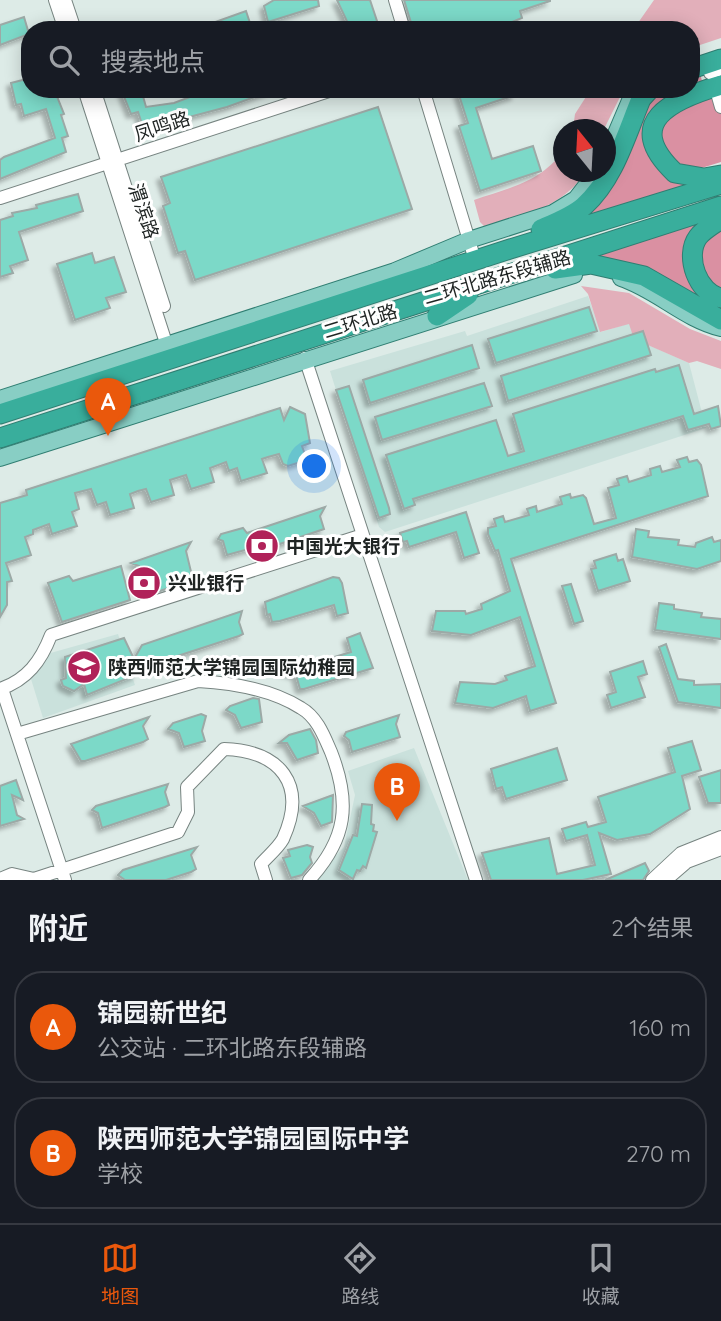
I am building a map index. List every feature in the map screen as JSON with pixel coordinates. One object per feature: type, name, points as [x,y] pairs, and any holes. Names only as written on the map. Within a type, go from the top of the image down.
[{"type":"highway","points":[[481,258],[583,207],[607,177],[642,98]]},
{"type":"highway","points":[[676,98],[657,116],[653,147],[660,160],[675,173],[704,178],[721,175]]},
{"type":"highway","name":"二环北路","points":[[0,414],[481,258],[721,184]]},
{"type":"highway","points":[[720,215],[698,237],[693,250],[696,274],[706,290],[721,298]]},
{"type":"highway","name":"二环北路","points":[[0,438],[498,278],[720,215]]},
{"type":"highway","points":[[437,316],[498,278],[592,264],[644,276],[721,320]]},
{"type":"main road","points":[[709,70],[721,50]]},
{"type":"main road","points":[[616,134],[631,98]]},
{"type":"main road","name":"二环北路东段辅路","points":[[0,399],[395,271],[469,240],[553,213],[576,199],[589,182]]},
{"type":"main road","name":"二环北路东段辅路","points":[[0,457],[566,276],[599,274],[634,282],[700,321],[721,328]]},
{"type":"street","points":[[55,0],[62,21]]},
{"type":"street","points":[[65,0],[72,21]]},
{"type":"street","points":[[395,0],[401,21]]},
{"type":"street","points":[[709,70],[721,107]]},
{"type":"street","name":"渭滨路","points":[[88,98],[113,162]]},
{"type":"street","name":"渭滨路","points":[[96,98],[113,162],[171,344]]},
{"type":"street","name":"凤鸣路","points":[[0,198],[308,98]]},
{"type":"street","points":[[427,98],[469,240],[481,258]]},
{"type":"street","points":[[305,358],[476,880]]},
{"type":"street","points":[[63,875],[1,689],[28,675],[43,654],[51,635],[363,535]]},
{"type":"street","points":[[17,734],[198,681],[224,682],[273,694],[304,709],[322,730],[342,785],[344,809],[339,835],[325,862],[309,880]]},
{"type":"street","points":[[0,878],[12,874],[34,879],[63,875],[178,832],[188,812],[187,787],[224,750],[247,750],[272,760],[287,776],[290,815],[282,841],[261,864],[266,880]]},
{"type":"street","points":[[652,880],[681,853],[721,837]]},
{"type":"street","points":[[666,880],[687,862],[721,849]]},
{"type":"shaded area","points":[[654,0],[721,0],[721,38],[700,45],[700,21],[639,21]]},
{"type":"shaded area","points":[[700,73],[703,85],[721,79],[721,162],[695,170],[694,186],[580,221],[603,182],[616,182],[616,160],[652,98],[700,98]]},
{"type":"shaded area","points":[[585,98],[620,98],[609,119],[574,119]]},
{"type":"shaded area","points":[[553,163],[553,182],[578,182],[566,194],[541,209],[486,228],[480,222],[474,200],[523,183]]},
{"type":"shaded area","points":[[721,215],[721,314],[593,256]]},
{"type":"shaded area","points":[[581,286],[629,293],[690,329],[721,341],[721,369],[697,361],[689,363],[634,339],[629,324],[600,332],[588,294]]},
{"type":"shaded area","points":[[588,296],[601,332],[630,323],[635,339],[689,363],[706,428],[385,532],[379,527],[330,371],[465,331],[467,336]]},
{"type":"shaded area","name":"陕西师范大学锦园国际幼稚园","points":[[118,634],[135,685],[43,718],[31,679],[47,654]]},
{"type":"shaded area","points":[[414,748],[468,880],[312,880],[344,847],[355,795],[348,771]]},
{"type":"building","points":[[274,0],[318,0],[319,6],[268,21],[264,6]]},
{"type":"building","points":[[337,0],[370,0],[377,21],[347,21]]},
{"type":"building","points":[[404,0],[550,0],[520,11],[522,18],[514,21],[411,21]]},
{"type":"building","points":[[246,11],[249,21],[218,21]]},
{"type":"building","points":[[24,17],[25,21],[21,21],[21,37],[0,45],[0,25]]},
{"type":"building","points":[[21,80],[21,98],[58,98],[68,136],[62,138],[66,152],[0,179],[0,160],[4,157],[55,138],[46,109],[24,116],[21,104],[16,105],[11,83]]},
{"type":"building","points":[[125,98],[144,98],[146,107],[187,98],[252,98],[148,128],[143,127],[138,112],[131,114]]},
{"type":"building","points":[[460,98],[506,98],[476,108],[492,159],[533,146],[541,171],[480,191],[459,126],[468,123]]},
{"type":"building","points":[[378,107],[412,209],[195,280],[185,251],[178,253],[163,206],[170,203],[161,177]]},
{"type":"building","points":[[78,194],[83,211],[19,232],[28,260],[10,266],[13,273],[0,277],[0,220],[13,216],[12,213],[37,208],[36,205]]},
{"type":"building","points":[[92,253],[95,263],[114,257],[126,292],[106,298],[110,308],[75,320],[57,264]]},
{"type":"building","points":[[589,307],[597,331],[496,363],[488,339]]},
{"type":"building","points":[[643,331],[651,355],[508,401],[501,376]]},
{"type":"building","points":[[472,345],[479,368],[370,403],[363,380]]},
{"type":"building","points":[[679,365],[694,414],[718,406],[721,426],[711,429],[709,424],[688,430],[683,416],[413,499],[415,505],[404,509],[386,455],[496,420],[508,456],[524,451],[513,414],[655,369],[656,372]]},
{"type":"building","points":[[484,383],[492,406],[382,440],[375,417]]},
{"type":"building","points":[[349,386],[389,508],[390,514],[379,518],[336,390]]},
{"type":"building","points":[[290,407],[305,414],[310,443],[302,446],[307,460],[288,466],[283,464],[279,454],[268,457],[262,459],[267,473],[241,481],[237,468],[229,471],[226,462],[210,468],[214,482],[191,489],[186,475],[170,480],[174,495],[151,502],[146,489],[138,491],[130,494],[134,508],[110,515],[106,502],[97,505],[91,489],[75,493],[79,509],[72,512],[77,526],[52,534],[49,524],[33,530],[33,534],[25,537],[31,555],[6,563],[12,581],[7,582],[7,605],[0,617],[0,503],[27,495],[26,490],[280,408],[284,420]]},
{"type":"building","points":[[687,457],[689,462],[697,460],[701,465],[708,496],[511,559],[556,703],[530,711],[526,696],[493,708],[455,703],[460,682],[495,684],[507,680],[505,676],[535,666],[520,617],[471,635],[432,631],[436,611],[465,611],[466,614],[482,609],[481,604],[510,591],[498,550],[495,551],[488,534],[488,528],[496,526],[494,519],[503,516],[505,522],[529,515],[527,509],[536,506],[537,512],[562,504],[560,497],[570,494],[571,498],[583,495],[586,498],[594,524],[616,518],[608,488],[619,485],[617,479],[627,476],[629,482],[651,475],[650,469],[660,466],[662,472],[680,467],[677,460]]},
{"type":"building","points":[[325,507],[320,516],[324,529],[256,552],[252,548],[227,555],[223,541],[218,539],[221,534],[243,528],[247,533]]},
{"type":"building","points":[[466,512],[479,553],[464,558],[456,532],[409,547],[407,541],[403,542],[400,533]]},
{"type":"building","points":[[636,529],[649,531],[648,537],[679,540],[678,545],[695,547],[696,543],[712,537],[714,542],[721,540],[721,561],[697,569],[632,557]]},
{"type":"building","points":[[191,542],[186,551],[193,580],[151,594],[139,566],[131,563]]},
{"type":"building","points":[[616,554],[618,561],[623,559],[630,581],[598,591],[591,569],[596,568],[594,561]]},
{"type":"building","points":[[121,566],[130,600],[62,622],[48,583],[69,576],[73,581]]},
{"type":"building","points":[[333,577],[339,578],[342,583],[348,613],[337,616],[334,605],[280,621],[272,622],[270,614],[267,615],[265,602]]},
{"type":"building","points":[[571,584],[583,621],[574,624],[562,586]]},
{"type":"building","points":[[659,603],[674,605],[674,609],[702,613],[701,617],[721,619],[721,639],[655,630]]},
{"type":"building","points":[[242,611],[239,622],[243,634],[239,636],[153,664],[148,665],[146,659],[132,663],[136,675],[87,695],[84,684],[74,691],[63,686],[61,680],[66,678],[65,657],[124,638],[134,659],[142,645]]},
{"type":"building","points":[[360,633],[373,668],[304,689],[300,689],[296,675],[285,672],[351,652],[347,638]]},
{"type":"building","points":[[666,644],[678,679],[694,681],[694,685],[721,684],[721,708],[678,702],[659,647]]},
{"type":"building","points":[[643,661],[647,674],[638,677],[645,697],[611,708],[607,695],[616,692],[610,672]]},
{"type":"building","points":[[253,698],[259,699],[262,722],[241,728],[235,715],[226,710]]},
{"type":"building","points":[[201,714],[206,716],[202,731],[205,741],[184,747],[179,733],[168,729],[173,723]]},
{"type":"building","points":[[399,715],[396,724],[400,737],[352,752],[349,740],[344,736],[346,732]]},
{"type":"building","points":[[149,717],[143,726],[148,739],[143,742],[85,761],[81,761],[71,744]]},
{"type":"building","points":[[310,729],[316,740],[318,753],[297,760],[287,743],[279,743],[289,735]]},
{"type":"building","points":[[692,741],[701,770],[682,776],[690,809],[650,834],[617,840],[599,833],[611,874],[583,880],[491,880],[482,853],[549,838],[557,874],[595,865],[587,835],[566,841],[562,829],[586,822],[588,827],[606,822],[598,797],[675,772],[668,748]]},
{"type":"building","points":[[557,748],[567,780],[506,799],[502,787],[496,789],[491,769]]},
{"type":"building","points":[[721,770],[721,803],[708,803],[699,777]]},
{"type":"building","points":[[16,780],[23,800],[12,795],[17,815],[24,819],[0,826],[0,786]]},
{"type":"building","points":[[168,784],[165,792],[169,805],[165,807],[102,828],[98,813],[92,810],[96,806]]},
{"type":"building","points":[[333,795],[332,822],[321,826],[314,813],[303,806]]},
{"type":"building","points":[[362,804],[372,805],[371,824],[374,825],[373,831],[377,832],[366,868],[363,866],[360,871],[357,870],[353,879],[339,870],[353,835],[357,836]]},
{"type":"building","points":[[307,845],[313,847],[310,857],[312,863],[302,875],[291,878],[283,858],[290,856],[288,850]]},
{"type":"building","points":[[197,847],[191,855],[196,869],[191,872],[166,880],[125,880],[118,875],[123,870]]},
{"type":"building","points":[[645,863],[649,871],[643,880],[605,880]]},
{"type":"place","name":"锦园新世纪","points":[[108,436]]},
{"type":"place","name":"中国光大银行","points":[[262,546]]},
{"type":"place","name":"兴业银行","points":[[144,583]]},
{"type":"place","name":"陕西师范大学锦园国际幼稚园","points":[[84,667]]},
{"type":"place","name":"陕西师范大学锦园国际中学","points":[[397,821]]}]
